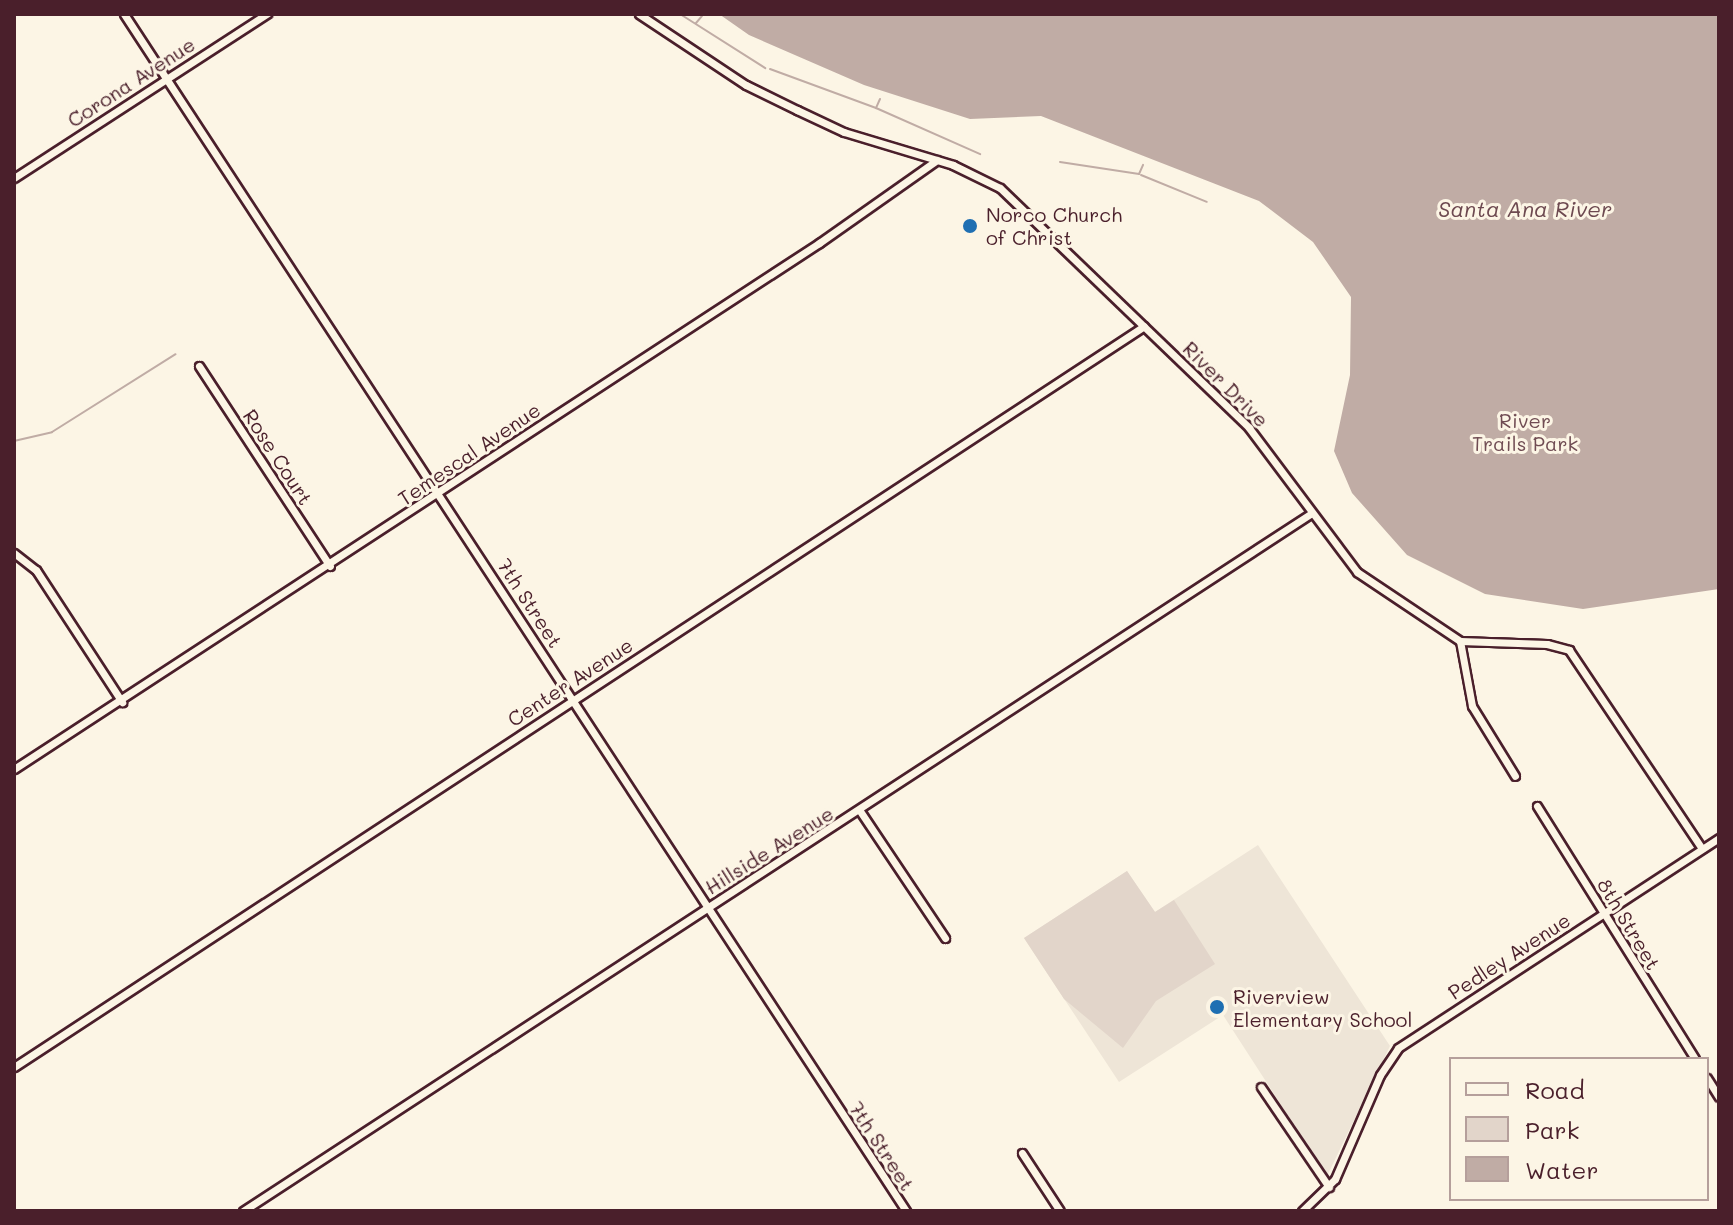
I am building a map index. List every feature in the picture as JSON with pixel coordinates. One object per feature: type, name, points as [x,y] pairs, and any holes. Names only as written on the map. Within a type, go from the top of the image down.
[{"type":"street","name":"7th Street","points":[[124,14],[906,1211]]},
{"type":"street","name":"Corona Avenue","points":[[14,178],[267,14]]},
{"type":"street","name":"River Drive","points":[[639,14],[746,85],[797,110],[844,132],[937,160],[1000,188],[1249,428],[1310,514],[1357,572],[1460,641]]},
{"type":"street","name":"Temescal Avenue","points":[[14,769],[330,566],[937,160]]},
{"type":"street","name":"Center Avenue","points":[[14,1067],[1144,326]]},
{"type":"street","name":"Rose Court","points":[[199,366],[330,566]]},
{"type":"street","name":"Hillside Avenue","points":[[243,1211],[860,811],[1310,514]]},
{"type":"street","points":[[14,553],[36,570],[122,702]]},
{"type":"street","points":[[1515,776],[1472,706],[1460,641],[1547,644],[1569,650],[1702,849]]},
{"type":"street","name":"8th Street","points":[[1537,806],[1694,1057]]},
{"type":"street","points":[[860,811],[945,938]]},
{"type":"street","name":"Pedley Avenue","points":[[1302,1211],[1329,1187],[1398,1048],[1719,838]]},
{"type":"street","points":[[1261,1087],[1329,1187]]},
{"type":"street","points":[[1022,1153],[1060,1211]]},
{"type":"shaded area","name":"Riverview Elementary School","points":[[1258,845],[1390,1046],[1327,1176],[1223,1015],[1119,1082],[1024,938],[1127,871],[1155,912]]},
{"type":"green space","points":[[1127,871],[1155,912],[1174,900],[1215,964],[1156,1001],[1123,1048],[1064,999],[1024,938]]},
{"type":"water","name":"Santa Ana River","points":[[719,14],[1719,14],[1719,589],[1583,609],[1485,594],[1407,555],[1352,493],[1334,451],[1350,375],[1351,297],[1313,242],[1259,201],[1041,116],[970,119],[864,85],[749,35]]},
{"type":"waterway","points":[[680,14],[765,68]]},
{"type":"waterway","points":[[696,23],[702,16]]},
{"type":"waterway","points":[[770,69],[876,108]]},
{"type":"waterway","points":[[880,99],[876,108],[980,154]]},
{"type":"waterway","points":[[1060,162],[1139,174],[1143,165]]},
{"type":"waterway","points":[[1141,175],[1207,202]]},
{"type":"waterway","points":[[14,441],[52,432],[176,354]]},
{"type":"place","name":"Norco Church of Christ","points":[[970,226]]},
{"type":"place","name":"Riverview Elementary School","points":[[1217,1007]]},
{"type":"park label","name":"River Trails Park","points":[[1525,432]]}]
